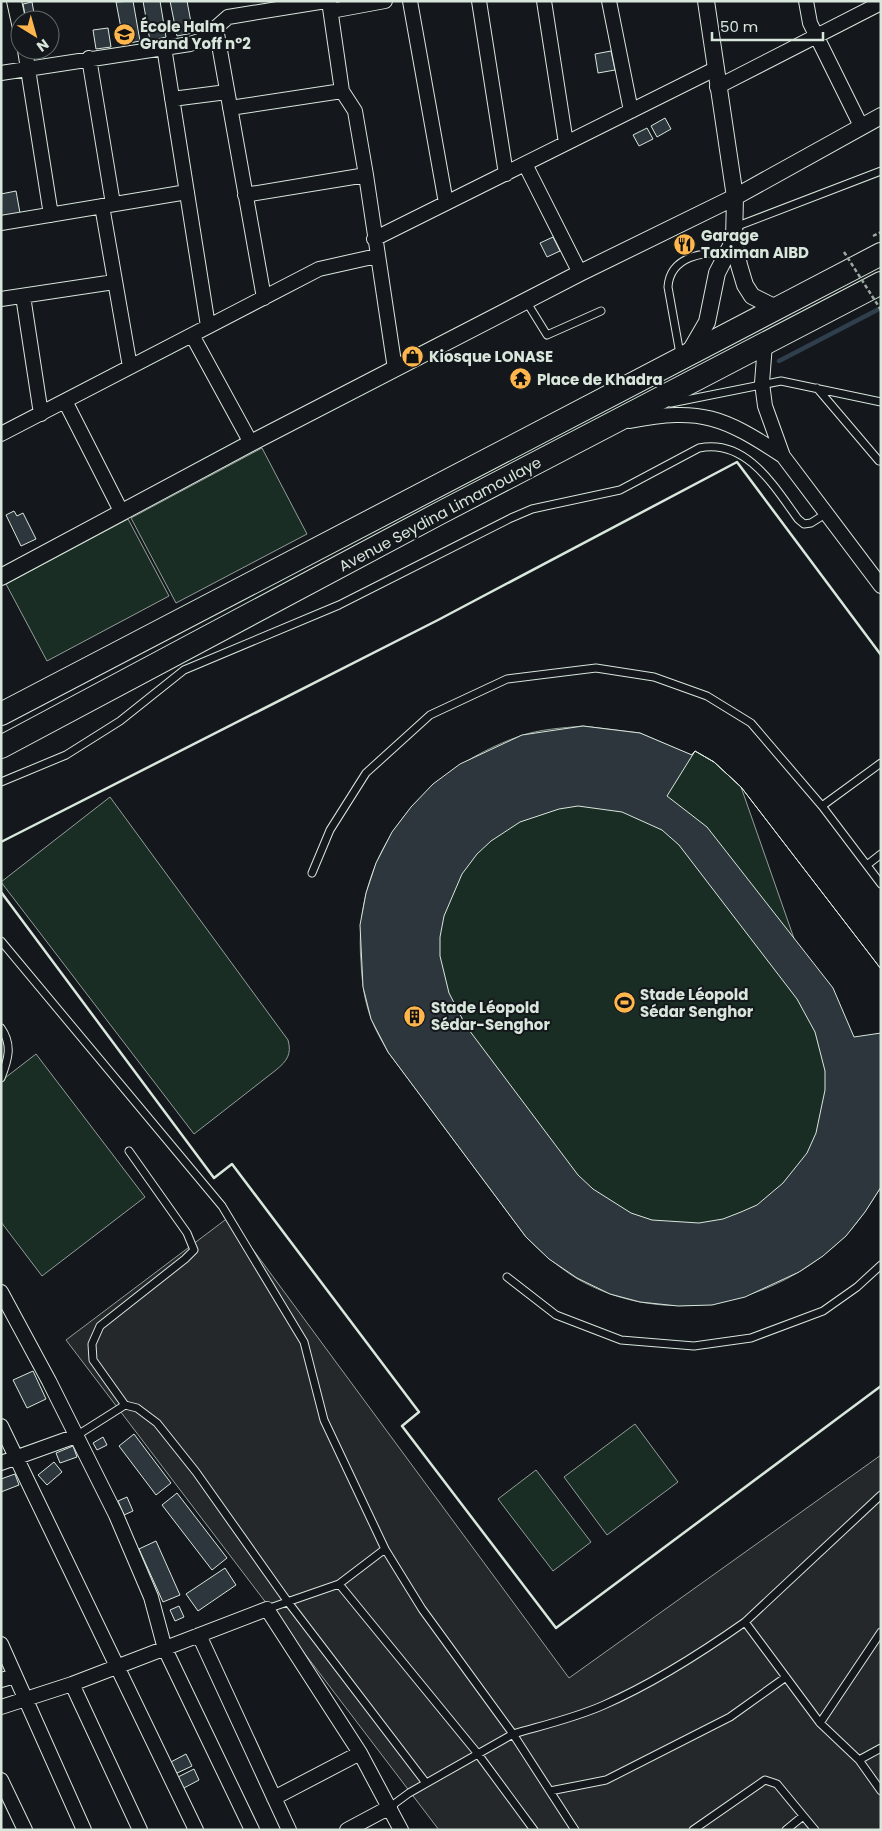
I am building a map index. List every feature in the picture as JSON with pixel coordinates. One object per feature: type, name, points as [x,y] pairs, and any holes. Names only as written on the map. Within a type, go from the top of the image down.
[{"type":"highway","name":"Avenue Seydina Limamoulaye","points":[[1,714],[684,355],[881,254]]},
{"type":"highway","name":"Avenue Seydina Limamoulaye","points":[[1,747],[438,514],[881,283]]},
{"type":"highway","points":[[1,705],[46,690]]},
{"type":"street","points":[[1,73],[202,40],[238,8],[385,1]]},
{"type":"street","points":[[410,1],[446,203]]},
{"type":"street","points":[[479,1],[506,174]]},
{"type":"street","points":[[544,1],[566,144]]},
{"type":"street","points":[[609,1],[631,112]]},
{"type":"street","points":[[706,1],[717,86],[735,197],[732,240],[745,285],[752,296],[776,308]]},
{"type":"street","points":[[806,1],[810,23],[861,126]]},
{"type":"street","points":[[717,86],[881,3]]},
{"type":"street","points":[[329,4],[342,91],[355,111],[395,368]]},
{"type":"street","points":[[216,28],[264,298]]},
{"type":"street","points":[[164,47],[208,326]]},
{"type":"street","points":[[89,58],[108,205],[114,282],[130,367]]},
{"type":"street","points":[[27,60],[51,214]]},
{"type":"street","points":[[374,239],[716,69]]},
{"type":"street","points":[[230,108],[342,91]]},
{"type":"street","points":[[172,99],[227,92]]},
{"type":"street","points":[[1,577],[121,511],[395,368],[580,273],[735,197],[881,116]]},
{"type":"street","points":[[525,164],[580,273]]},
{"type":"street","points":[[245,195],[366,175]]},
{"type":"street","points":[[1,223],[187,192]]},
{"type":"street","points":[[684,355],[707,322],[717,273],[732,240]]},
{"type":"street","points":[[1,434],[319,269],[377,256]]},
{"type":"street","points":[[1,299],[114,282]]},
{"type":"street","points":[[23,296],[41,414]]},
{"type":"street","points":[[192,335],[251,443]]},
{"type":"street","points":[[765,344],[762,383],[765,406],[783,456],[881,586]]},
{"type":"street","points":[[65,401],[121,511]]},
{"type":"street","points":[[613,424],[646,418],[694,414],[717,419],[743,430],[783,456]]},
{"type":"street","points":[[1,1292],[116,1515],[151,1596],[165,1649],[252,1830]]},
{"type":"street","points":[[1,1426],[196,1830]]},
{"type":"street","points":[[1,1463],[76,1436]]},
{"type":"street","points":[[1,1707],[72,1684],[267,1609],[360,1753],[401,1830]]},
{"type":"street","points":[[199,1635],[289,1830]]},
{"type":"street","points":[[1,1644],[84,1830]]},
{"type":"street","points":[[1,1680],[15,1676]]},
{"type":"street","points":[[72,1684],[140,1830]]},
{"type":"street","points":[[274,1798],[360,1753]]},
{"type":"street","points":[[1,1780],[24,1830]]},
{"type":"street","points":[[346,1830],[390,1807]]},
{"type":"lane","points":[[684,355],[668,287],[669,276],[674,268],[692,256],[732,240],[881,171]]},
{"type":"lane","points":[[526,301],[548,335],[601,311]]},
{"type":"lane","points":[[642,409],[762,383],[781,381],[881,402]]},
{"type":"lane","points":[[817,388],[879,461]]},
{"type":"lane","points":[[1,782],[66,755],[120,721],[184,670],[339,605],[511,518],[532,509],[620,490],[699,448],[712,445],[736,451],[746,458],[768,478],[798,520],[804,524],[811,523],[827,513]]},
{"type":"lane","points":[[312,873],[330,830],[366,773],[430,715],[507,680],[596,668],[654,676],[707,696],[751,723],[822,806],[881,884]]},
{"type":"lane","points":[[822,806],[881,763]]},
{"type":"lane","points":[[866,865],[881,854]]},
{"type":"lane","points":[[1,941],[222,1206],[304,1342],[324,1420],[385,1549],[422,1609],[513,1734],[575,1830]]},
{"type":"lane","points":[[1,1028],[8,1037],[9,1056],[1,1078]]},
{"type":"lane","points":[[125,1406],[93,1360],[92,1344],[100,1326],[194,1250],[187,1233],[130,1151]]},
{"type":"lane","points":[[507,1277],[556,1315],[620,1340],[694,1346],[751,1338],[823,1311],[857,1287],[881,1265]]},
{"type":"lane","points":[[76,1436],[125,1406],[138,1408],[157,1423],[196,1472],[288,1602],[426,1783]]},
{"type":"lane","points":[[390,1807],[426,1783],[513,1734],[562,1720],[604,1704],[699,1654],[745,1622],[881,1495]]},
{"type":"lane","points":[[267,1609],[339,1584],[385,1549]]},
{"type":"lane","points":[[339,1584],[478,1754],[534,1830]]},
{"type":"lane","points":[[745,1622],[820,1724],[859,1760],[881,1791]]},
{"type":"lane","points":[[820,1724],[881,1632]]},
{"type":"lane","points":[[550,1791],[606,1780],[730,1717],[786,1677]]},
{"type":"lane","points":[[859,1760],[881,1748]]},
{"type":"lane","points":[[693,1830],[765,1780],[777,1784],[815,1830]]},
{"type":"lane","points":[[786,1830],[803,1816]]},
{"type":"path","points":[[844,252],[881,310]]},
{"type":"green space","points":[[262,448],[307,534],[176,603],[131,518]]},
{"type":"green space","points":[[128,519],[169,596],[47,661],[6,584]]},
{"type":"green space","name":"Stade Léopold Sédar Senghor","points":[[583,726],[640,733],[691,755],[695,751],[714,762],[741,787],[881,1187],[850,1231],[817,1260],[786,1279],[752,1293],[717,1302],[681,1306],[645,1303],[610,1294],[576,1278],[562,1269],[526,1237],[388,1052],[374,1027],[369,1011],[362,976],[361,923],[368,886],[381,852],[400,822],[424,794],[452,771],[484,751],[535,732]]},
{"type":"green space","points":[[110,797],[288,1040],[288,1057],[276,1070],[194,1134],[1,882]]},
{"type":"green space","points":[[36,1054],[145,1197],[42,1276],[1,1222],[1,1081]]},
{"type":"green space","points":[[635,1424],[678,1482],[607,1535],[564,1477]]},
{"type":"green space","points":[[536,1470],[591,1542],[553,1571],[498,1499]]},
{"type":"shaded area","points":[[229,1217],[569,1678],[881,1455],[881,1830],[439,1830],[66,1340]]},
{"type":"building","points":[[133,1],[140,41],[124,44],[116,2]]},
{"type":"building","points":[[143,1],[160,1],[166,37],[150,41]]},
{"type":"building","points":[[170,1],[187,1],[193,33],[177,36]]},
{"type":"building","points":[[32,2],[33,10],[24,10],[23,4]]},
{"type":"building","points":[[108,28],[111,47],[96,49],[93,30]]},
{"type":"building","points":[[611,51],[615,70],[598,73],[595,54]]},
{"type":"building","points":[[665,118],[671,129],[657,137],[651,126]]},
{"type":"building","points":[[647,128],[653,139],[639,146],[633,135]]},
{"type":"building","points":[[16,191],[20,213],[1,217],[1,194]]},
{"type":"building","points":[[553,237],[560,251],[547,257],[540,243]]},
{"type":"building","points":[[14,511],[17,516],[23,513],[36,539],[21,546],[6,515]]},
{"type":"building","name":"Stade Léopold Sédar-Senghor","points":[[583,726],[640,733],[692,755],[695,751],[714,762],[741,787],[881,969],[881,1187],[865,1212],[846,1236],[823,1256],[799,1272],[745,1297],[712,1305],[678,1306],[640,1302],[610,1294],[577,1278],[549,1259],[526,1237],[388,1052],[371,1019],[363,987],[360,925],[366,893],[376,863],[392,832],[411,807],[433,784],[460,764],[522,735]],"holes":[[[578,806],[622,812],[662,830],[679,845],[797,999],[815,1032],[825,1071],[825,1090],[816,1133],[807,1153],[783,1183],[757,1205],[723,1219],[699,1223],[652,1220],[631,1213],[593,1189],[578,1175],[466,1026],[449,993],[440,956],[440,937],[444,916],[462,874],[477,854],[491,841],[520,822],[559,809]]]},
{"type":"building","points":[[695,751],[714,762],[741,787],[881,969],[881,1033],[854,1037],[833,988],[707,827],[667,796]]},
{"type":"building","points":[[33,1371],[46,1399],[27,1408],[13,1380]]},
{"type":"building","points":[[134,1434],[171,1483],[156,1495],[119,1446]]},
{"type":"building","points":[[103,1437],[107,1445],[97,1450],[93,1443]]},
{"type":"building","points":[[73,1446],[77,1457],[60,1463],[56,1453]]},
{"type":"building","points":[[54,1462],[62,1472],[47,1485],[38,1475]]},
{"type":"building","points":[[15,1474],[19,1485],[1,1492],[1,1479]]},
{"type":"building","points":[[177,1493],[227,1558],[212,1570],[162,1505]]},
{"type":"building","points":[[127,1497],[133,1511],[124,1515],[118,1501]]},
{"type":"building","points":[[156,1541],[180,1595],[163,1602],[139,1549]]},
{"type":"building","points":[[225,1568],[236,1585],[198,1611],[186,1594]]},
{"type":"building","points":[[179,1606],[184,1617],[175,1621],[170,1610]]},
{"type":"building","points":[[186,1754],[192,1766],[175,1774],[169,1763]]},
{"type":"building","points":[[194,1769],[199,1780],[182,1789],[176,1778]]},
{"type":"waterway","points":[[779,361],[881,308]]},
{"type":"wall","points":[[1,842],[438,620],[737,462],[881,655]]},
{"type":"wall","points":[[1,892],[214,1178],[232,1164],[419,1412],[402,1426],[556,1628],[881,1386]]},
{"type":"place","name":"École Halm Grand Yoff n°2","points":[[124,35]]},
{"type":"place","name":"Garage Taximan AIBD","points":[[685,244]]},
{"type":"place","name":"Kiosque LONASE","points":[[413,356]]},
{"type":"place","name":"Place de Khadra","points":[[521,379]]},
{"type":"place","name":"Stade Léopold Sédar Senghor","points":[[624,1003]]},
{"type":"place","name":"Stade Léopold Sédar-Senghor","points":[[415,1016]]}]
